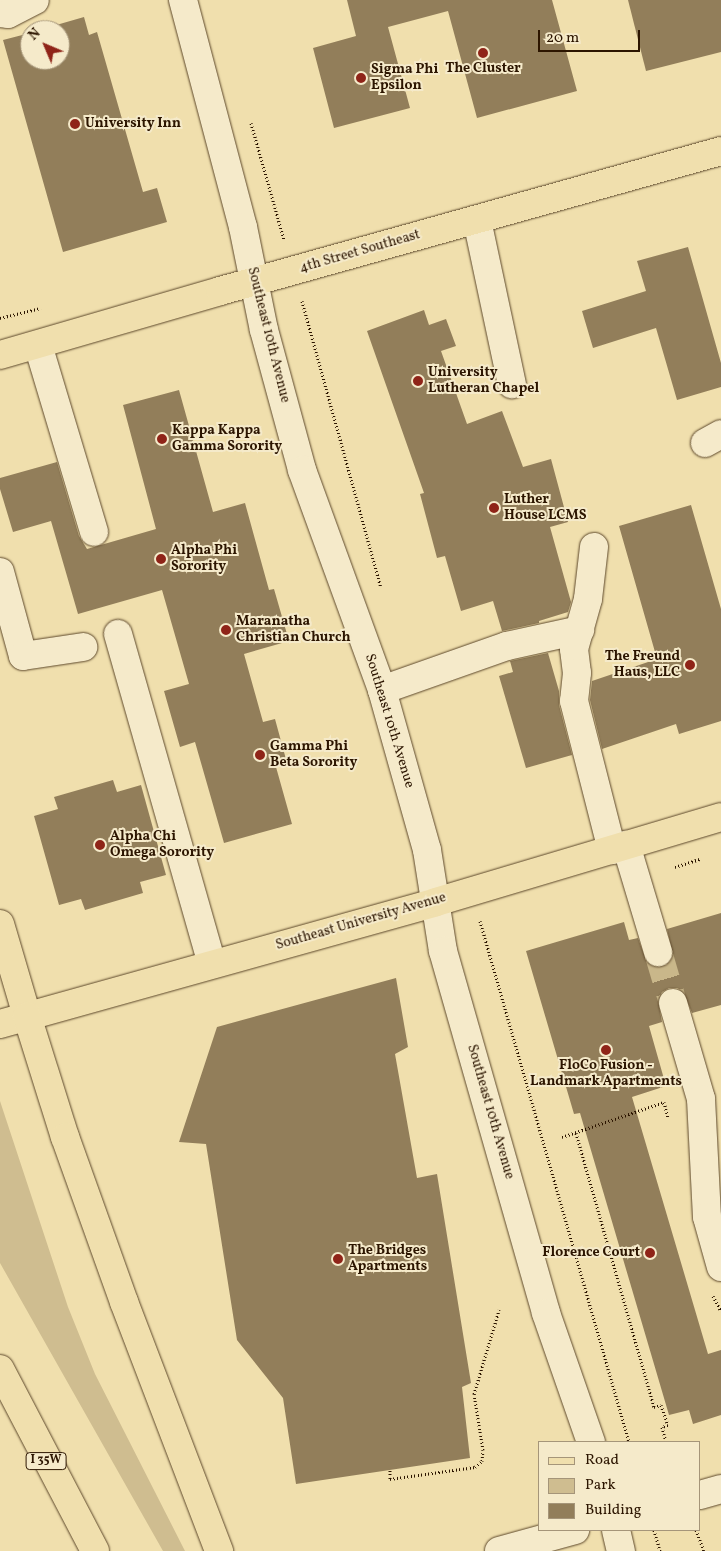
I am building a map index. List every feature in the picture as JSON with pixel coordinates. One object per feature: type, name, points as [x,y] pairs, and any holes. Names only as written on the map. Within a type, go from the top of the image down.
[{"type":"main road","name":"4th Street Southeast","points":[[0,355],[255,281],[721,152]]},
{"type":"main road","name":"Southeast University Avenue","points":[[0,1024],[436,902],[721,818]]},
{"type":"main road","points":[[0,924],[65,1137],[124,1302],[219,1551]]},
{"type":"main road","name":"I 35W","points":[[0,1369],[95,1551]]},
{"type":"street","points":[[0,13],[8,14],[35,0]]},
{"type":"street","name":"Southeast 10th Avenue","points":[[183,0],[243,227],[264,330],[302,470],[382,690],[427,850],[443,951],[546,1313],[588,1431]]},
{"type":"street","points":[[477,220],[512,384]]},
{"type":"street","points":[[38,345],[94,532]]},
{"type":"street","points":[[594,547],[588,600],[574,649],[576,673],[574,701],[619,847],[658,952]]},
{"type":"street","points":[[0,572],[23,656],[83,647]]},
{"type":"street","points":[[382,690],[507,646],[580,630]]},
{"type":"street","points":[[118,634],[212,964]]},
{"type":"street","points":[[673,1003],[701,1099],[707,1217],[716,1279]]},
{"type":"street","points":[[701,1495],[721,1489]]},
{"type":"street","points":[[499,1551],[571,1531]]},
{"type":"street","points":[[616,1531],[621,1551]]},
{"type":"path","points":[[562,1137],[664,1102],[668,1119]]},
{"type":"path","points":[[576,1133],[654,1407],[661,1405],[668,1425],[662,1427],[666,1441]]},
{"type":"path","points":[[716,1279],[714,1300],[721,1311]]},
{"type":"path","points":[[390,1470],[390,1478],[475,1467],[482,1461],[483,1450],[474,1394],[499,1310]]},
{"type":"path","points":[[619,1408],[629,1441]]},
{"type":"path","points":[[654,1531],[660,1551]]},
{"type":"path","points":[[696,1531],[704,1551]]},
{"type":"green space","points":[[0,1101],[68,1307],[95,1374],[185,1551],[163,1551],[0,1263]]},
{"type":"building","points":[[347,0],[552,0],[577,91],[477,118],[448,11],[388,27],[410,108],[334,128],[313,48],[356,36]]},
{"type":"building","points":[[628,0],[721,0],[721,52],[646,71]]},
{"type":"building","name":"University Inn","points":[[84,17],[89,35],[97,32],[143,192],[157,188],[167,222],[63,252],[3,40],[20,36],[20,70],[70,70],[70,21]]},
{"type":"building","points":[[688,247],[721,363],[721,387],[677,400],[656,328],[593,348],[582,311],[646,291],[637,261]]},
{"type":"building","points":[[424,310],[429,325],[446,319],[456,346],[441,351],[467,424],[502,411],[523,467],[551,459],[568,522],[550,527],[571,602],[568,612],[539,621],[539,623],[502,631],[493,601],[461,611],[445,556],[437,558],[420,494],[424,493],[367,331]]},
{"type":"building","points":[[179,390],[213,512],[245,503],[269,590],[274,589],[289,641],[244,654],[263,722],[275,719],[287,763],[276,767],[292,824],[224,843],[195,742],[180,747],[164,691],[189,684],[162,590],[78,614],[51,521],[13,532],[0,489],[0,478],[57,462],[79,536],[87,549],[156,529],[123,405]]},
{"type":"building","name":"The Freund Haus, LLC","points":[[691,505],[721,609],[721,721],[679,734],[676,724],[602,749],[590,700],[592,681],[657,659],[619,526]]},
{"type":"building","points":[[548,653],[559,691],[559,705],[572,755],[526,768],[499,676],[513,672],[510,661]]},
{"type":"building","name":"Alpha Chi Omega Sorority","points":[[113,780],[117,792],[141,785],[166,875],[140,882],[143,893],[85,910],[81,899],[59,905],[34,816],[58,809],[54,797]]},
{"type":"building","points":[[721,913],[721,1005],[692,1013],[683,991],[677,988],[669,988],[662,992],[658,1000],[662,1022],[649,1026],[666,1086],[632,1097],[708,1354],[721,1350],[721,1415],[693,1424],[689,1410],[669,1415],[580,1113],[574,1114],[526,951],[624,922],[629,940],[638,938],[647,963],[654,967],[662,967],[669,963],[673,955],[667,929]]},
{"type":"building","name":"The Bridges Apartments","points":[[396,978],[408,1047],[395,1054],[417,1178],[437,1174],[471,1383],[462,1387],[470,1458],[296,1484],[283,1398],[237,1340],[206,1144],[179,1142],[217,1027]]},
{"type":"tunnel","points":[[658,952],[673,1003]]},
{"type":"place","name":"The Cluster","points":[[483,53]]},
{"type":"place","name":"Sigma Phi Epsilon","points":[[361,78]]},
{"type":"place","name":"University Inn","points":[[75,124]]},
{"type":"place","name":"University Lutheran Chapel","points":[[418,381]]},
{"type":"place","name":"Kappa Kappa Gamma Sorority","points":[[162,439]]},
{"type":"place","name":"Luther House LCMS","points":[[494,508]]},
{"type":"place","name":"Alpha Phi Sorority","points":[[161,559]]},
{"type":"place","name":"Maranatha Christian Church","points":[[226,630]]},
{"type":"place","name":"The Freund Haus, LLC","points":[[690,665]]},
{"type":"place","name":"Gamma Phi Beta Sorority","points":[[260,755]]},
{"type":"place","name":"Alpha Chi Omega Sorority","points":[[100,845]]},
{"type":"place","name":"FloCo Fusion - Landmark Apartments","points":[[606,1050]]},
{"type":"place","name":"Florence Court","points":[[650,1253]]},
{"type":"place","name":"The Bridges Apartments","points":[[338,1259]]}]
